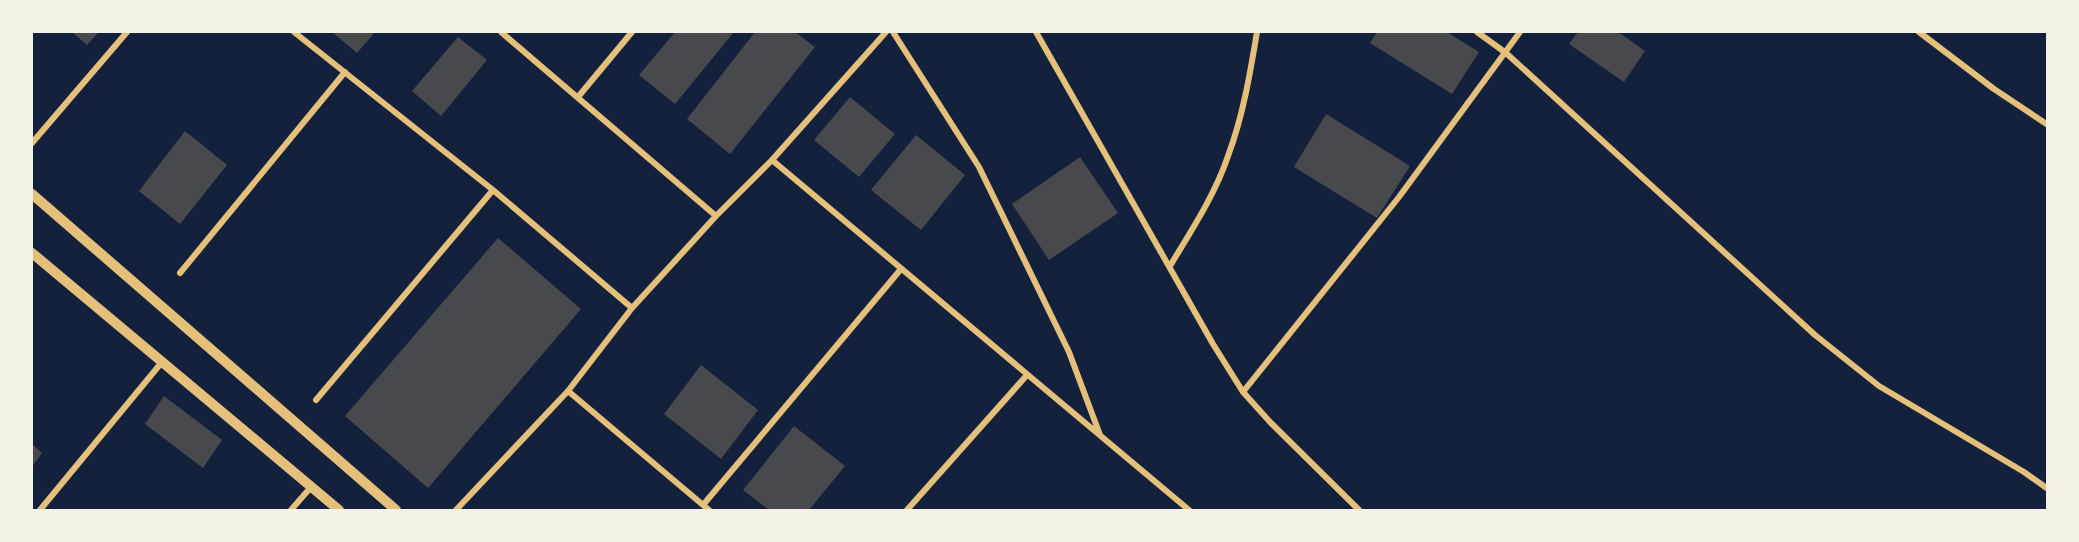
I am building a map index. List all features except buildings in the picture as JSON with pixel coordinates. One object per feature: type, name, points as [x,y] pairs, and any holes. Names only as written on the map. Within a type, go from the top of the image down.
[{"type":"street","points":[[32,143],[127,32]]},
{"type":"street","points":[[294,32],[493,190],[632,308]]},
{"type":"street","points":[[501,32],[716,216]]},
{"type":"street","points":[[578,97],[632,32]]},
{"type":"street","points":[[456,510],[568,392],[632,308],[716,216],[772,160],[886,32]]},
{"type":"street","points":[[893,32],[979,167],[1069,352],[1100,436]]},
{"type":"street","points":[[1036,32],[1243,392],[1359,510]]},
{"type":"street","points":[[1170,266],[1204,208],[1228,159],[1244,105],[1257,32]]},
{"type":"street","points":[[1477,32],[1506,53],[1815,335],[1879,386],[2024,472],[2048,489]]},
{"type":"street","points":[[1243,392],[1399,196],[1520,32]]},
{"type":"street","points":[[1919,32],[1994,89],[2048,125]]},
{"type":"street","points":[[180,273],[345,72]]},
{"type":"street","points":[[772,160],[1189,510]]},
{"type":"street","points":[[316,400],[493,190]]},
{"type":"street","points":[[32,194],[396,510]]},
{"type":"street","points":[[32,253],[339,510]]},
{"type":"street","points":[[703,505],[901,270]]},
{"type":"street","points":[[40,510],[162,362]]},
{"type":"street","points":[[907,510],[1027,375]]},
{"type":"street","points":[[568,392],[709,510]]},
{"type":"street","points":[[291,510],[311,487]]}]
